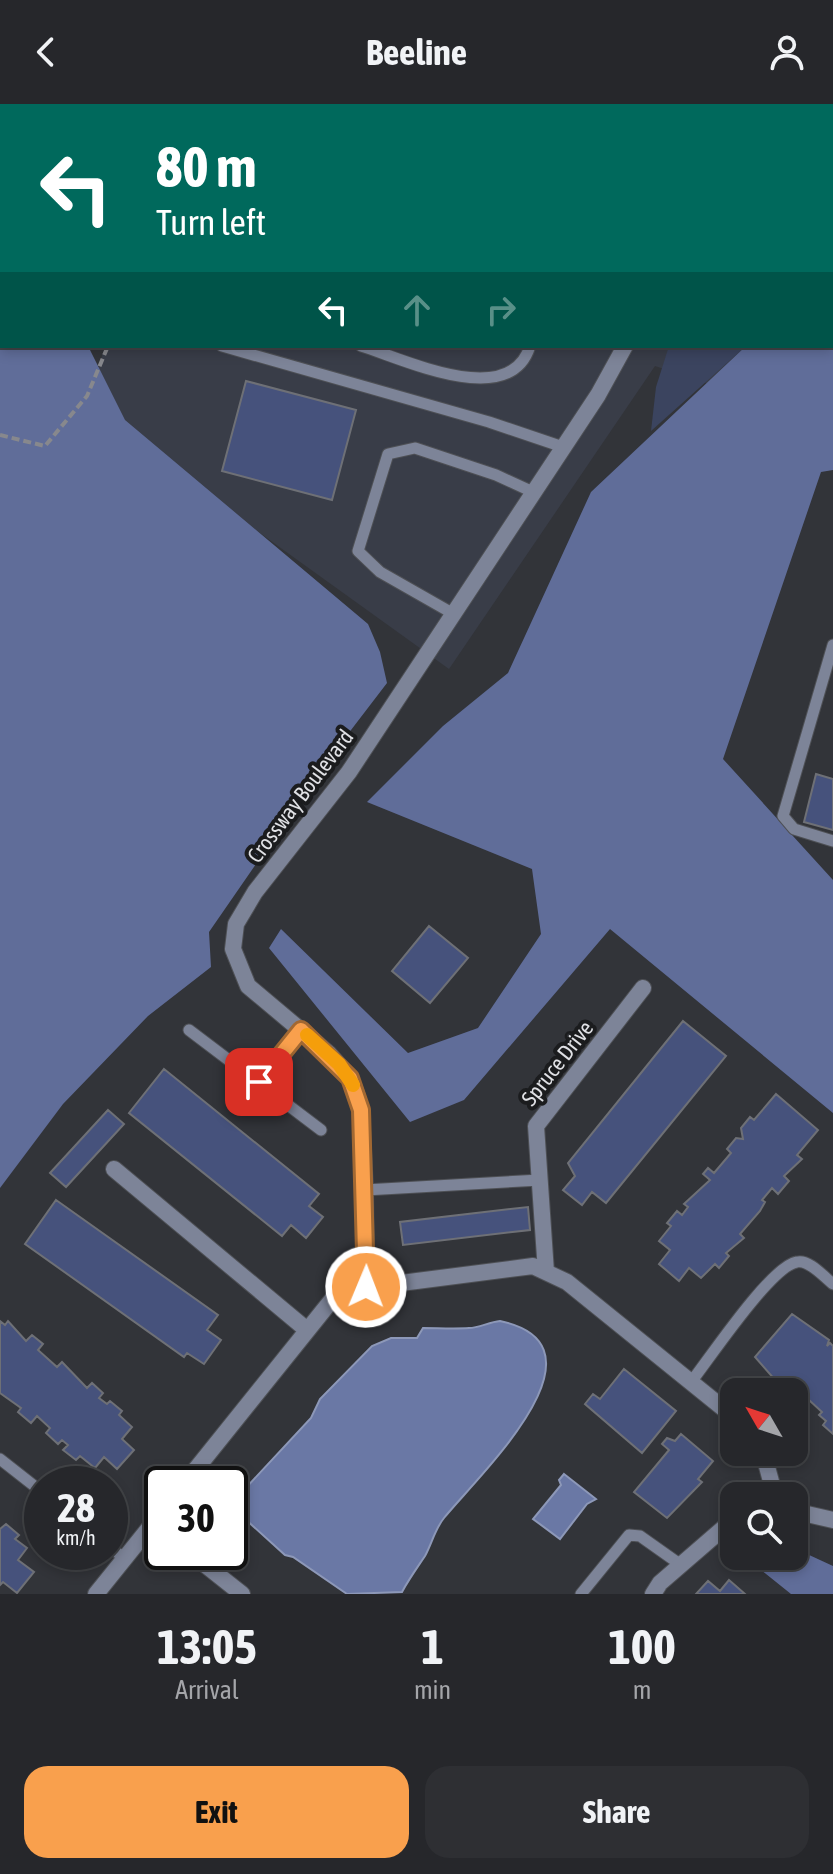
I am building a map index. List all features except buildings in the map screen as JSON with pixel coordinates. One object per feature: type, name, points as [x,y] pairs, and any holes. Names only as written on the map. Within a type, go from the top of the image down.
[{"type":"street","name":"Crossway Boulevard","points":[[366,1287],[361,1110],[350,1078],[301,1030],[258,995],[241,975],[233,949],[236,924],[255,892],[349,772],[609,377],[624,348]]},
{"type":"street","name":"Spruce Drive","points":[[546,1272],[536,1126],[643,988]]},
{"type":"street","points":[[114,1169],[307,1330]]},
{"type":"street","points":[[198,1466],[339,1291],[533,1266],[567,1282],[720,1406]]},
{"type":"street","points":[[808,1514],[833,1520]]},
{"type":"street","points":[[653,1594],[660,1583],[720,1531]]},
{"type":"street","points":[[128,1554],[144,1537]]},
{"type":"street","points":[[96,1594],[115,1570]]},
{"type":"street","points":[[212,1570],[242,1594]]},
{"type":"lane","points":[[229,348],[489,422],[563,447]]},
{"type":"lane","points":[[368,348],[481,380],[508,374],[519,365],[529,348]]},
{"type":"lane","points":[[452,613],[380,572],[358,551],[388,454],[415,448],[496,475],[533,492]]},
{"type":"lane","points":[[833,645],[828,677],[783,816],[794,829],[833,841]]},
{"type":"lane","points":[[189,1030],[321,1130]]},
{"type":"lane","points":[[259,1082],[301,1030]]},
{"type":"lane","points":[[365,1190],[540,1180]]},
{"type":"lane","points":[[691,1382],[765,1285],[785,1267],[797,1261],[806,1263],[833,1284]]},
{"type":"lane","points":[[0,1459],[24,1478]]},
{"type":"lane","points":[[581,1594],[629,1535],[640,1536],[681,1565]]},
{"type":"path","points":[[0,435],[45,446],[87,396],[107,348]]},
{"type":"shaded area","points":[[0,348],[89,348],[125,420],[368,624],[380,652],[387,683],[325,764],[209,932],[211,967],[148,1016],[63,1104],[0,1188]]},
{"type":"shaded area","points":[[104,348],[833,348],[833,425],[655,366],[449,669],[86,408]]},
{"type":"shaded area","points":[[668,348],[744,348],[651,431],[656,387]]},
{"type":"shaded area","points":[[744,348],[833,348],[833,470],[821,472],[723,759],[833,880],[833,1113],[610,929],[464,1100],[410,1122],[269,948],[281,929],[408,1053],[478,1028],[541,934],[532,869],[367,802],[443,726],[508,673],[591,492]]},
{"type":"shaded area","points":[[500,1321],[533,1335],[546,1357],[543,1384],[507,1445],[441,1522],[425,1556],[402,1592],[347,1594],[293,1557],[285,1555],[248,1522],[248,1486],[311,1418],[320,1399],[372,1346],[391,1338],[417,1338],[423,1328],[473,1328]]},
{"type":"shaded area","points":[[564,1474],[596,1499],[587,1504],[560,1539],[533,1519],[561,1485],[559,1480]]},
{"type":"shaded area","points":[[808,1554],[833,1566],[833,1594],[791,1594],[761,1570],[808,1570]]},
{"type":"slow traffic","points":[[307,1035],[339,1064],[353,1085]]},
{"type":"route","points":[[259,1082],[301,1030],[329,1054],[350,1078],[361,1110],[368,1258],[366,1287]]}]
